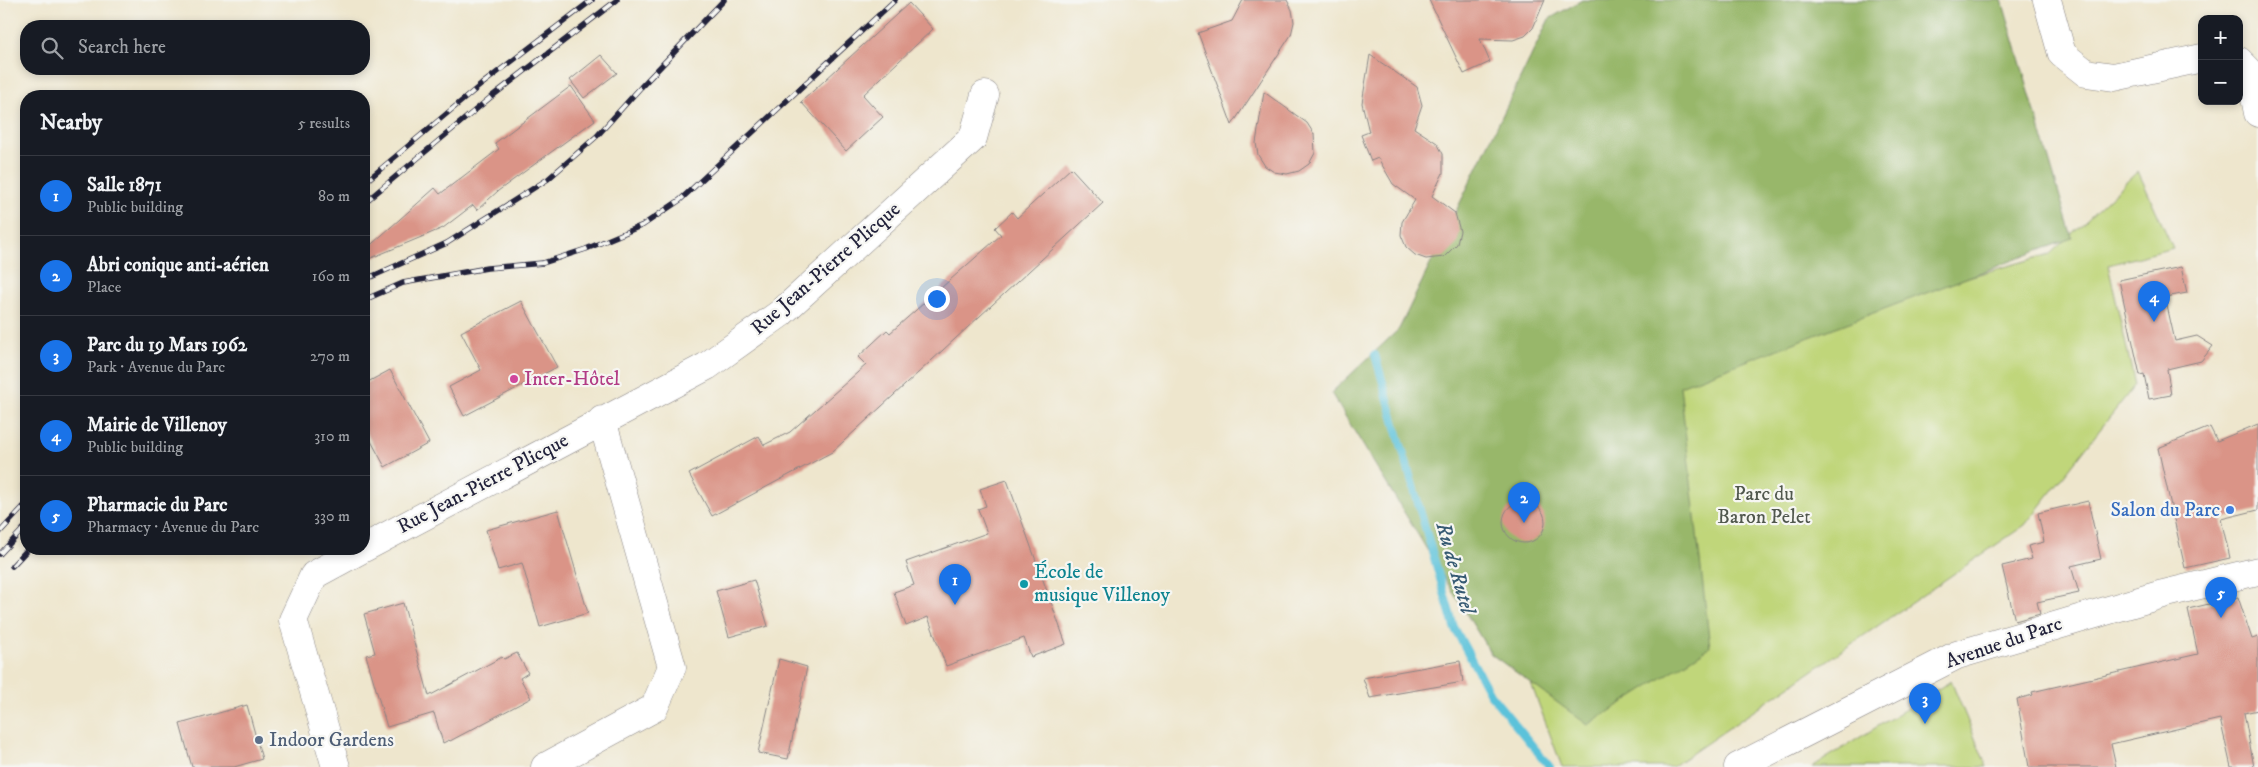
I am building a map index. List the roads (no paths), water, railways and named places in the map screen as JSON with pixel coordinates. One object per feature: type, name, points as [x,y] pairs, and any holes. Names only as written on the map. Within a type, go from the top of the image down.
[{"type":"street","points":[[2047,0],[2062,54],[2086,73],[2114,77],[2198,59]]},
{"type":"street","points":[[2243,65],[2250,72],[2258,113]]},
{"type":"street","name":"Rue Jean-Pierre Plicque","points":[[370,544],[707,366],[781,313],[973,138],[985,95]]},
{"type":"street","points":[[545,767],[654,708],[672,667],[602,420]]},
{"type":"street","name":"Rue Jean-Pierre Plicque","points":[[336,767],[293,620],[314,574],[350,555]]},
{"type":"street","name":"Avenue du Parc","points":[[1738,767],[1957,655],[2163,594],[2258,570]]},
{"type":"waterway","name":"Ru de Rutel","points":[[1375,355],[1454,627],[1490,694],[1550,767]]},
{"type":"railway","points":[[370,178],[482,84],[592,0]]},
{"type":"railway","points":[[370,198],[491,97],[617,0]]},
{"type":"railway","points":[[370,277],[447,243],[548,179],[597,136],[724,0]]},
{"type":"railway","points":[[370,297],[403,283],[487,268],[543,263],[586,249],[643,225],[680,200],[895,0]]},
{"type":"railway","points":[[0,532],[20,510]]},
{"type":"railway","points":[[0,554],[20,532]]},
{"type":"railway","points":[[12,566],[22,555]]},
{"type":"place","name":"Mairie de Villenoy","points":[[2154,322]]},
{"type":"place","name":"Inter-Hôtel","points":[[514,379]]},
{"type":"place","name":"Salon du Parc","points":[[2230,510]]},
{"type":"place","name":"Abri conique anti-aérien","points":[[1524,523]]},
{"type":"place","name":"École de musique Villenoy","points":[[1024,584]]},
{"type":"place","name":"Salle 1871","points":[[955,605]]},
{"type":"place","name":"Pharmacie du Parc","points":[[2221,618]]},
{"type":"place","name":"Parc du 19 Mars 1962","points":[[1925,724]]},
{"type":"place","name":"Indoor Gardens","points":[[259,740]]},
{"type":"park label","name":"Parc du Baron Pelet","points":[[1764,506]]}]
